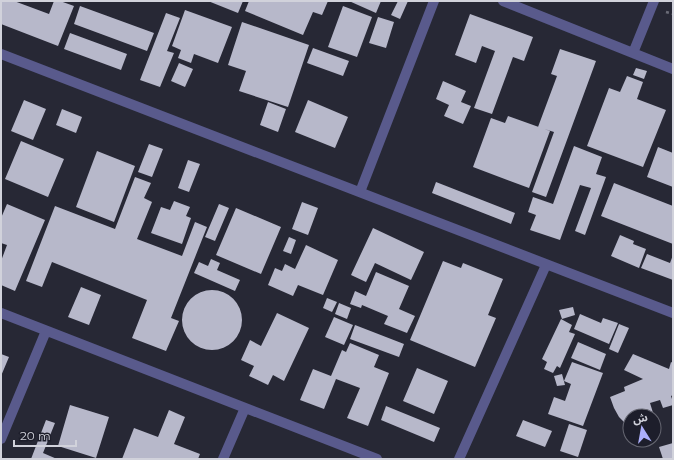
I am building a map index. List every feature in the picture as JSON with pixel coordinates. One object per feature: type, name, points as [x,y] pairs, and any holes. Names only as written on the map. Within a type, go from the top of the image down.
[{"type":"street","points":[[360,192],[434,1]]},
{"type":"street","points":[[503,1],[673,69]]},
{"type":"street","points":[[633,53],[654,1]]},
{"type":"street","points":[[1,54],[673,313]]},
{"type":"street","points":[[459,459],[546,265]]},
{"type":"street","points":[[1,313],[377,459]]},
{"type":"street","points":[[1,439],[46,331]]},
{"type":"street","points":[[223,459],[245,408]]},
{"type":"building","points":[[1,1],[14,1],[49,14],[54,1],[60,1],[74,6],[58,46],[1,24]]},
{"type":"building","points":[[208,1],[243,1],[238,13]]},
{"type":"building","points":[[249,1],[328,1],[322,15],[313,12],[303,35],[245,11]]},
{"type":"building","points":[[349,1],[381,1],[376,13]]},
{"type":"building","points":[[398,1],[408,1],[400,19],[391,15]]},
{"type":"building","points":[[80,6],[154,33],[147,51],[74,24]]},
{"type":"building","points":[[343,6],[372,17],[357,57],[328,47]]},
{"type":"building","points":[[185,10],[232,27],[218,63],[194,54],[191,63],[178,58],[181,50],[172,46]]},
{"type":"building","points":[[166,13],[180,18],[167,51],[174,53],[160,87],[140,80]]},
{"type":"building","points":[[470,14],[533,37],[524,61],[513,57],[492,114],[474,108],[495,51],[482,46],[476,63],[455,55]]},
{"type":"building","points":[[378,17],[394,22],[386,48],[369,43]]},
{"type":"building","points":[[242,22],[309,45],[288,107],[239,91],[246,71],[228,65]]},
{"type":"building","points":[[70,33],[127,54],[121,70],[64,49]]},
{"type":"building","points":[[313,48],[349,61],[343,76],[307,63]]},
{"type":"building","points":[[560,49],[596,61],[546,197],[532,192],[554,132],[538,127],[557,76],[551,74]]},
{"type":"building","points":[[179,63],[193,69],[185,87],[171,81]]},
{"type":"building","points":[[636,68],[647,71],[644,79],[633,75]]},
{"type":"building","points":[[627,76],[643,82],[637,99],[666,110],[643,167],[587,146],[609,88],[620,92]]},
{"type":"building","points":[[443,81],[466,91],[461,102],[471,106],[463,124],[444,116],[449,105],[436,99]]},
{"type":"building","points":[[24,100],[46,109],[33,140],[11,131]]},
{"type":"building","points":[[308,100],[348,117],[335,148],[295,132]]},
{"type":"building","points":[[268,102],[286,109],[278,132],[260,125]]},
{"type":"building","points":[[62,109],[82,117],[76,133],[56,125]]},
{"type":"building","points":[[508,116],[550,131],[529,188],[473,167],[491,118],[505,123]]},
{"type":"building","points":[[21,141],[64,159],[48,197],[5,179]]},
{"type":"building","points":[[149,144],[163,149],[152,177],[138,172]]},
{"type":"building","points":[[574,146],[602,157],[596,174],[606,177],[585,235],[575,231],[591,188],[580,185],[560,240],[530,230],[536,215],[528,212],[533,197],[553,204]]},
{"type":"building","points":[[658,147],[673,153],[673,187],[647,177]]},
{"type":"building","points":[[97,151],[135,166],[114,222],[76,207]]},
{"type":"building","points":[[188,160],[200,164],[189,192],[178,188]]},
{"type":"building","points":[[135,177],[151,183],[144,198],[152,202],[137,239],[182,256],[195,222],[207,227],[171,318],[179,321],[166,351],[132,338],[147,300],[52,262],[42,287],[26,281],[55,206],[115,229]]},
{"type":"building","points":[[436,182],[515,213],[511,224],[432,193]]},
{"type":"building","points":[[614,183],[673,206],[673,244],[601,216]]},
{"type":"building","points":[[174,201],[190,207],[186,216],[191,218],[182,244],[151,233],[161,207],[170,210]]},
{"type":"building","points":[[302,202],[318,208],[308,235],[292,229]]},
{"type":"building","points":[[7,204],[45,220],[15,291],[1,285],[1,261],[7,245],[1,243],[1,218]]},
{"type":"building","points":[[219,204],[229,208],[215,241],[205,237]]},
{"type":"building","points":[[236,208],[281,227],[261,274],[216,255]]},
{"type":"building","points":[[373,228],[424,252],[411,280],[375,263],[366,282],[351,275]]},
{"type":"building","points":[[620,235],[634,241],[633,244],[646,249],[639,268],[611,256]]},
{"type":"building","points":[[289,237],[296,240],[291,254],[283,251]]},
{"type":"building","points":[[306,245],[338,260],[323,295],[298,285],[293,296],[268,285],[275,268],[282,271],[285,264],[295,269]]},
{"type":"building","points":[[647,254],[670,263],[673,255],[673,280],[641,268]]},
{"type":"building","points":[[211,259],[220,263],[217,270],[240,280],[235,291],[194,273],[199,262],[208,266]]},
{"type":"building","points":[[443,261],[461,268],[463,263],[503,279],[488,315],[496,318],[475,367],[410,340]]},
{"type":"building","points":[[376,272],[409,286],[399,309],[415,316],[407,333],[384,324],[388,316],[362,305],[361,308],[350,304],[355,291],[366,296]]},
{"type":"building","points":[[81,287],[101,295],[89,325],[68,317]]},
{"type":"building","points":[[206,290],[218,290],[229,295],[237,303],[242,314],[240,332],[229,345],[218,350],[206,350],[195,345],[187,337],[182,326],[182,314],[187,303],[195,295]]},
{"type":"building","points":[[327,298],[337,302],[332,312],[323,308]]},
{"type":"building","points":[[339,303],[351,308],[347,319],[335,314]]},
{"type":"building","points":[[573,307],[575,315],[562,319],[559,310]]},
{"type":"building","points":[[277,313],[309,328],[284,381],[273,375],[268,385],[249,376],[254,366],[241,360],[250,340],[261,346]]},
{"type":"building","points":[[580,314],[601,323],[603,318],[618,323],[609,344],[574,329]]},
{"type":"building","points":[[334,317],[353,325],[344,345],[325,337]]},
{"type":"building","points":[[561,319],[572,325],[569,332],[575,334],[560,368],[557,366],[553,373],[544,369],[547,362],[542,359]]},
{"type":"building","points":[[619,324],[629,328],[618,353],[609,349]]},
{"type":"building","points":[[355,325],[404,344],[399,357],[350,339]]},
{"type":"building","points":[[578,342],[606,354],[600,370],[571,358]]},
{"type":"building","points":[[350,343],[379,355],[374,367],[389,373],[368,426],[347,418],[360,388],[336,379],[324,409],[300,400],[313,369],[331,376],[342,350],[346,352]]},
{"type":"building","points":[[1,354],[9,357],[1,376]]},
{"type":"building","points":[[633,354],[669,369],[671,362],[673,363],[673,395],[671,396],[673,405],[663,408],[660,400],[650,403],[652,408],[622,408],[622,420],[614,408],[610,397],[625,391],[624,387],[643,379],[624,370]]},
{"type":"building","points":[[572,362],[603,373],[583,426],[548,414],[554,397],[565,401],[571,384],[564,381]]},
{"type":"building","points":[[417,368],[448,381],[434,414],[403,401]]},
{"type":"building","points":[[562,374],[565,385],[557,386],[554,376]]},
{"type":"building","points":[[70,405],[109,417],[96,458],[58,446]]},
{"type":"building","points":[[386,406],[440,428],[434,442],[381,420]]},
{"type":"building","points":[[169,410],[185,417],[174,444],[200,454],[198,459],[122,459],[134,428],[158,437]]},
{"type":"building","points":[[46,420],[55,423],[43,453],[57,459],[31,459]]},
{"type":"building","points":[[523,420],[552,431],[545,447],[516,436]]},
{"type":"building","points":[[569,424],[587,430],[578,457],[560,451]]},
{"type":"building","points":[[673,443],[673,459],[663,459],[659,448],[662,448],[662,446]]}]
